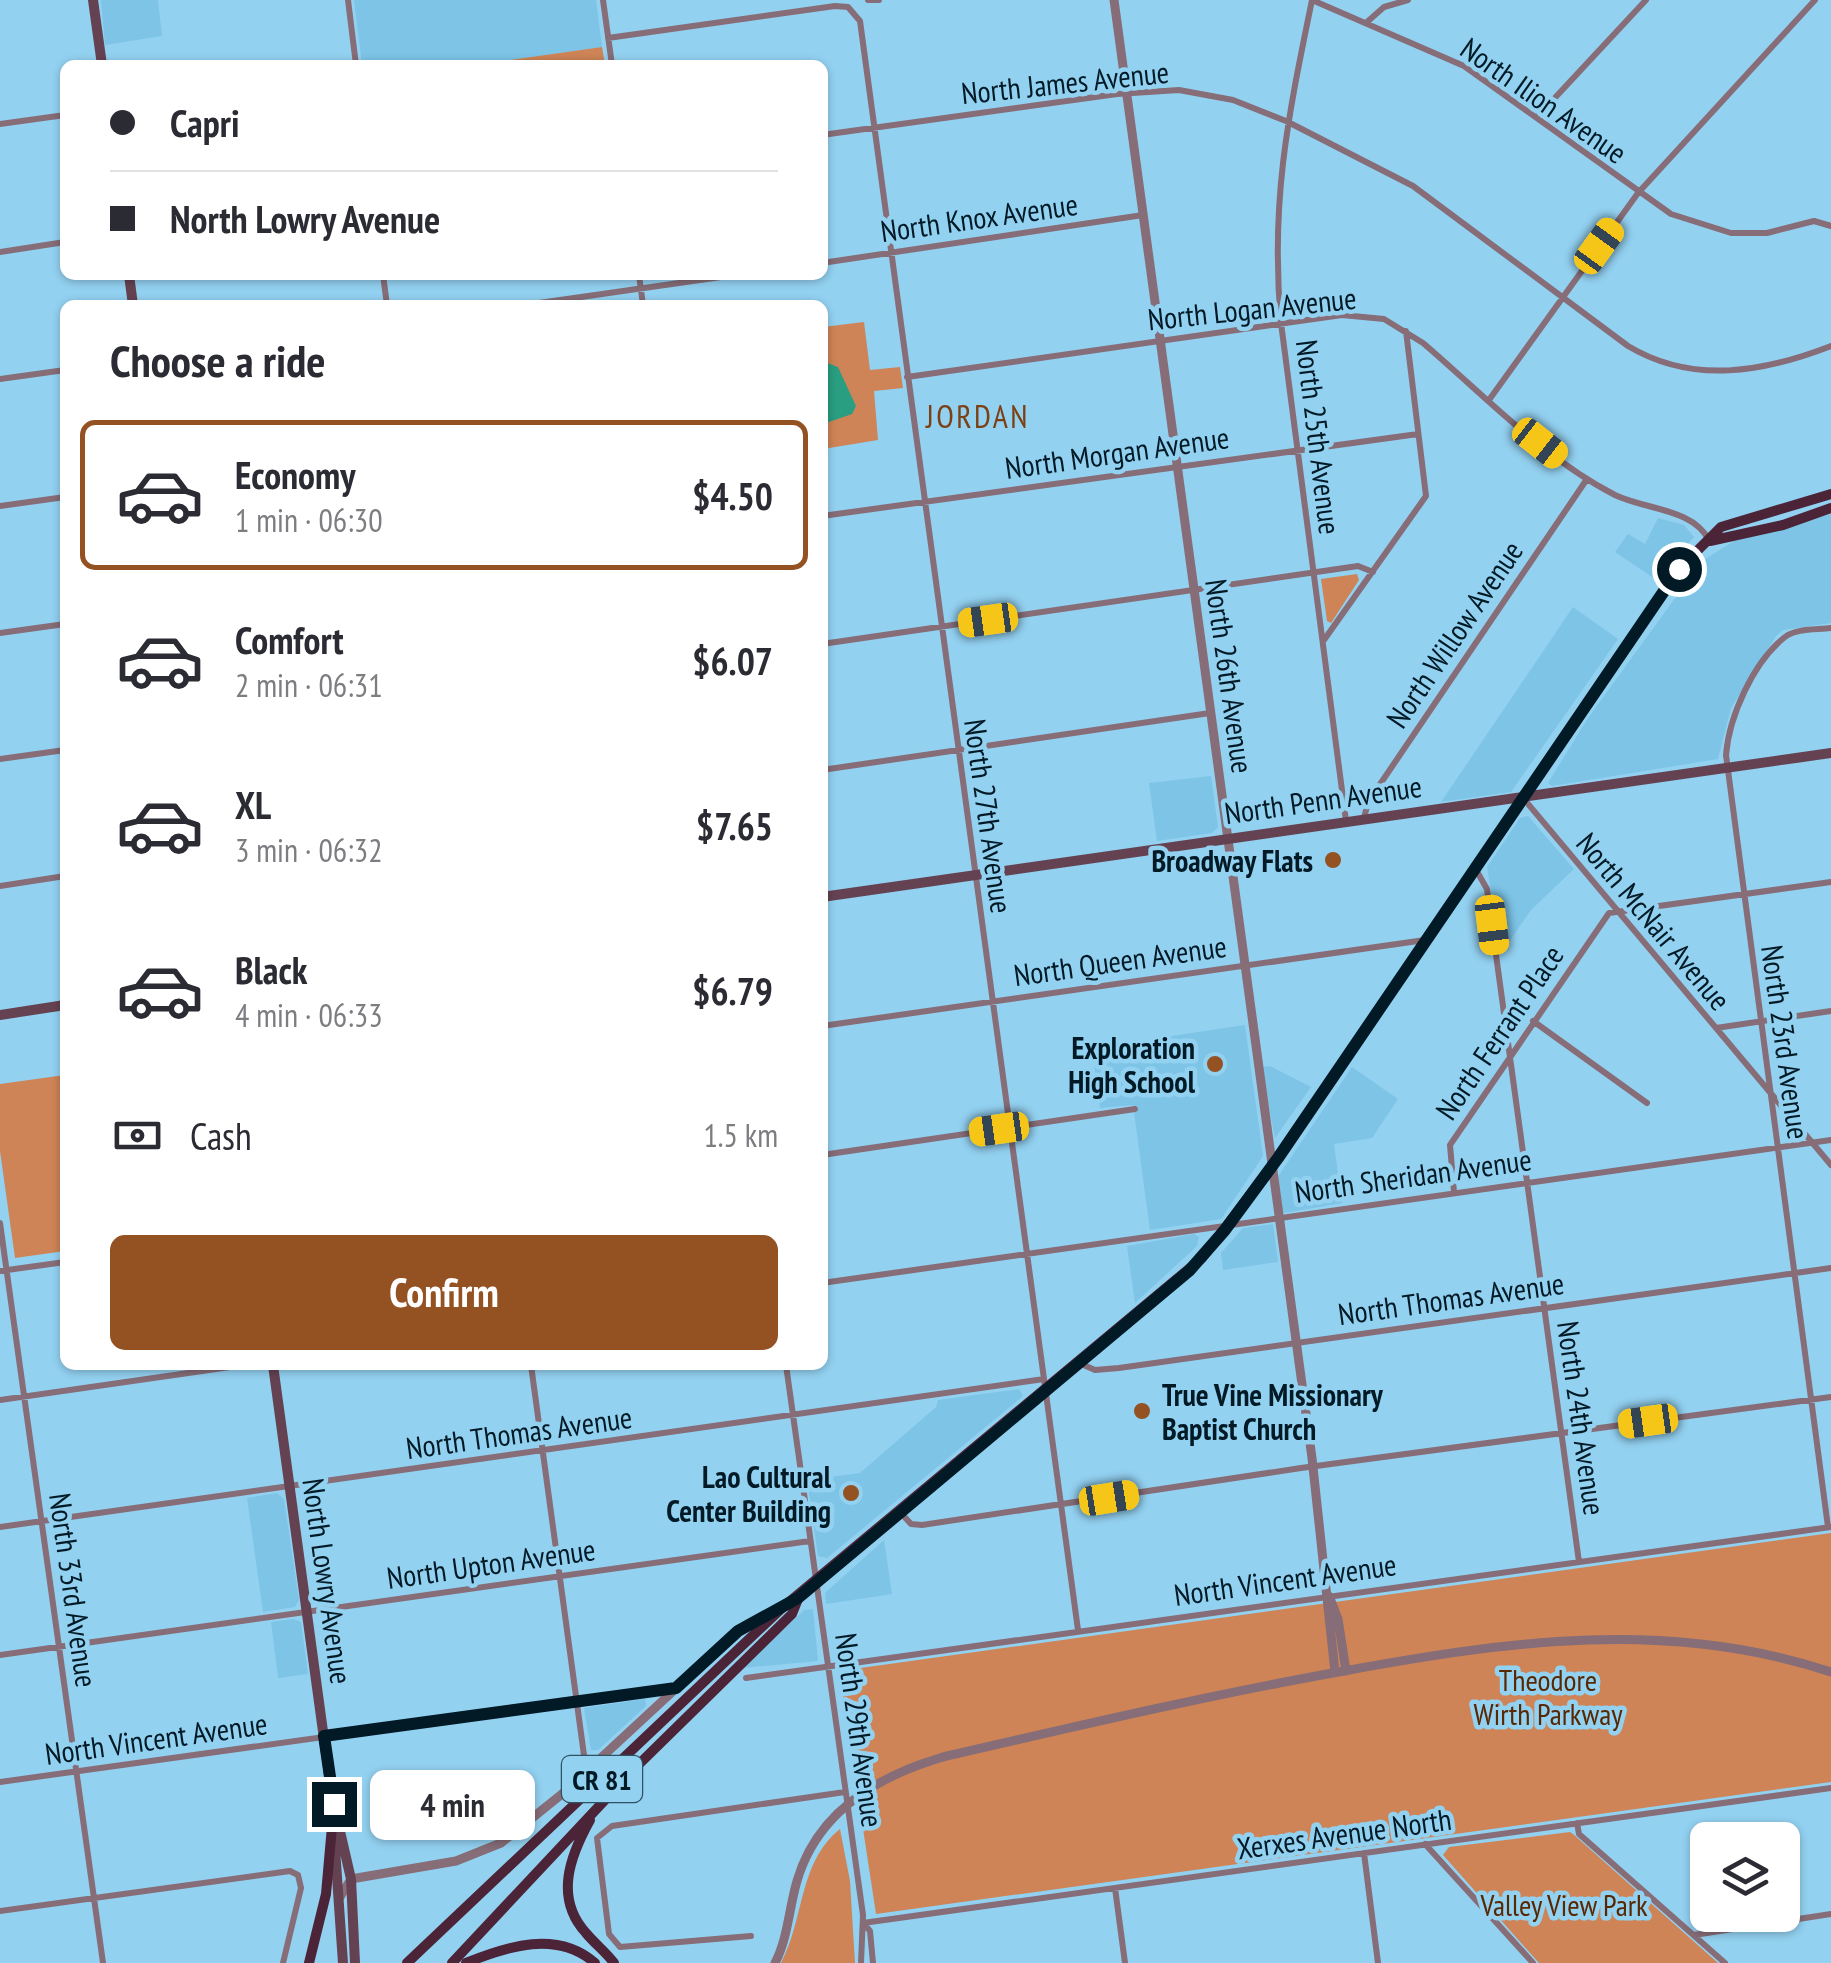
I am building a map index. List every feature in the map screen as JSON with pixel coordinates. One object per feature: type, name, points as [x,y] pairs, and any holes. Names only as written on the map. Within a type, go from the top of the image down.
[{"type":"main road","points":[[93,0],[101,60]]},
{"type":"main road","name":"CR 81","points":[[407,1963],[783,1606],[798,1598],[900,1512],[1045,1385],[1080,1363],[1189,1271],[1228,1226],[1270,1167],[1679,569],[1721,527],[1831,494]]},
{"type":"main road","points":[[1709,541],[1783,525],[1831,508]]},
{"type":"main road","name":"North Penn Avenue","points":[[828,896],[1831,753]]},
{"type":"main road","points":[[0,1015],[60,1006]]},
{"type":"main road","name":"North Lowry Avenue","points":[[275,1370],[334,1804],[351,1879],[356,1959]]},
{"type":"main road","name":"CR 81","points":[[452,1963],[599,1805],[792,1614],[798,1598]]},
{"type":"main road","points":[[309,1963],[326,1894],[334,1804]]},
{"type":"main road","name":"North Lowry Avenue","points":[[334,1804],[342,1963]]},
{"type":"main road","points":[[599,1805],[570,1860],[567,1882],[578,1923],[614,1963]]},
{"type":"main road","points":[[466,1963],[546,1942],[575,1950],[595,1963]]},
{"type":"street","points":[[348,0],[355,60]]},
{"type":"street","points":[[603,0],[611,60]]},
{"type":"street","points":[[868,0],[879,0]]},
{"type":"street","name":"North 26th Avenue","points":[[1114,0],[1329,1596],[1338,1619],[1340,1672]]},
{"type":"street","name":"North Ilion Avenue","points":[[1312,0],[1464,66],[1671,214],[1731,233],[1767,232],[1814,221],[1831,226]]},
{"type":"street","name":"North 25th Avenue","points":[[1312,0],[1286,121],[1276,202],[1281,322],[1346,820]]},
{"type":"street","points":[[1367,22],[1384,7],[1408,0]]},
{"type":"street","points":[[1538,116],[1646,0]]},
{"type":"street","points":[[1489,400],[1638,194],[1815,0]]},
{"type":"street","name":"North 27th Avenue","points":[[608,38],[834,6],[852,10],[861,29],[1078,1630]]},
{"type":"street","name":"North James Avenue","points":[[828,134],[1126,93],[1208,94],[1286,121],[1413,186],[1641,354],[1698,371],[1754,368],[1831,346]]},
{"type":"street","points":[[0,124],[60,116]]},
{"type":"street","name":"North Knox Avenue","points":[[828,262],[1143,215]]},
{"type":"street","points":[[0,252],[60,243]]},
{"type":"street","points":[[639,280],[641,300]]},
{"type":"street","points":[[559,300],[698,280]]},
{"type":"street","name":"North Logan Avenue","points":[[907,377],[1281,322],[1365,315],[1406,331],[1587,479],[1618,496],[1697,522],[1709,541]]},
{"type":"street","points":[[1323,641],[1426,496],[1406,331]]},
{"type":"street","points":[[0,378],[60,371]]},
{"type":"street","name":"North Morgan Avenue","points":[[828,515],[1418,434]]},
{"type":"street","name":"North Willow Avenue","points":[[1364,818],[1368,802],[1587,479]]},
{"type":"street","points":[[0,506],[60,498]]},
{"type":"street","points":[[828,643],[1358,566],[1373,572]]},
{"type":"street","points":[[0,633],[60,625]]},
{"type":"street","name":"North 23rd Avenue","points":[[1830,1527],[1727,746],[1736,711],[1784,637],[1831,628]]},
{"type":"street","points":[[828,769],[1210,713]]},
{"type":"street","points":[[0,759],[60,751]]},
{"type":"street","name":"North McNair Avenue","points":[[1522,797],[1831,1164]]},
{"type":"street","name":"North 24th Avenue","points":[[1475,866],[1487,889],[1578,1562]]},
{"type":"street","points":[[0,886],[60,877]]},
{"type":"street","points":[[1617,911],[1831,882]]},
{"type":"street","name":"North Ferrant Place","points":[[1454,1192],[1450,1145],[1604,917],[1617,911]]},
{"type":"street","name":"North Queen Avenue","points":[[828,1025],[1425,940]]},
{"type":"street","points":[[1716,1028],[1831,1012]]},
{"type":"street","points":[[1534,1021],[1646,1103]]},
{"type":"street","points":[[828,1154],[1135,1109]]},
{"type":"street","name":"North Sheridan Avenue","points":[[828,1282],[1831,1140]]},
{"type":"street","name":"North 33rd Avenue","points":[[0,1223],[3,1271],[103,1963]]},
{"type":"street","points":[[3,1271],[60,1263]]},
{"type":"street","name":"North Thomas Avenue","points":[[1080,1363],[1103,1370],[1831,1268]]},
{"type":"street","points":[[0,1400],[209,1370]]},
{"type":"street","points":[[532,1370],[586,1771]]},
{"type":"street","name":"North 29th Avenue","points":[[787,1370],[863,1923]]},
{"type":"street","name":"North Thomas Avenue","points":[[0,1527],[794,1415],[1045,1385]]},
{"type":"street","points":[[900,1512],[911,1524],[922,1525],[1312,1467],[1831,1397]]},
{"type":"street","name":"North Vincent Avenue","points":[[746,1678],[1830,1527]]},
{"type":"street","name":"North Upton Avenue","points":[[0,1654],[810,1541]]},
{"type":"street","points":[[340,1897],[351,1879],[456,1861],[488,1850],[512,1835],[738,1631],[783,1606]]},
{"type":"street","points":[[775,1963],[808,1854],[847,1806],[891,1775],[944,1757],[1340,1672],[1521,1642],[1601,1637],[1690,1641],[1765,1653],[1831,1672]]},
{"type":"street","name":"North Vincent Avenue","points":[[0,1782],[676,1688]]},
{"type":"street","name":"Xerxes Avenue North","points":[[863,1923],[1831,1788]]},
{"type":"street","points":[[751,1936],[620,1948],[609,1934],[597,1838],[612,1826],[845,1792]]},
{"type":"street","points":[[1578,1823],[1579,1834],[1725,1963]]},
{"type":"street","points":[[1425,1844],[1532,1963]]},
{"type":"street","points":[[1364,1853],[1378,1963]]},
{"type":"street","points":[[0,1910],[282,1870],[298,1875],[301,1888],[284,1963]]},
{"type":"street","points":[[1115,1888],[1125,1963]]},
{"type":"street","points":[[1694,1935],[1831,1914]]},
{"type":"street","points":[[861,1963],[863,1923]]},
{"type":"street","points":[[863,1923],[870,1931],[874,1963]]},
{"type":"shaded area","points":[[101,0],[158,0],[162,36],[105,45]]},
{"type":"shaded area","points":[[354,0],[596,0],[602,47],[510,60],[361,60]]},
{"type":"shaded area","points":[[828,363],[838,367],[856,406],[852,414],[828,422]]},
{"type":"shaded area","points":[[1831,514],[1831,623],[1783,630],[1776,636],[1731,708],[1718,759],[1552,786],[1548,783],[1588,718],[1702,561],[1734,541]]},
{"type":"shaded area","points":[[1658,518],[1684,525],[1694,537],[1658,581],[1615,552],[1628,534],[1645,544]]},
{"type":"shaded area","points":[[1573,607],[1618,639],[1511,792],[1441,802]]},
{"type":"shaded area","points":[[1211,776],[1218,827],[1212,833],[1157,841],[1149,783]]},
{"type":"shaded area","points":[[1528,816],[1574,869],[1531,910],[1501,953],[1487,867],[1520,818]]},
{"type":"shaded area","points":[[1245,1025],[1263,1156],[1221,1219],[1150,1230],[1133,1105],[1100,1108],[1092,1048]]},
{"type":"shaded area","points":[[1270,1066],[1311,1087],[1275,1138],[1261,1067]]},
{"type":"shaded area","points":[[1352,1067],[1398,1099],[1372,1138],[1334,1144],[1342,1203],[1285,1213],[1281,1210],[1277,1178]]},
{"type":"shaded area","points":[[1273,1224],[1278,1262],[1223,1270],[1221,1253],[1243,1228]]},
{"type":"shaded area","points":[[1194,1234],[1199,1237],[1197,1246],[1135,1303],[1127,1246]]},
{"type":"shaded area","points":[[1019,1389],[1023,1396],[827,1558],[818,1556],[807,1480],[860,1473],[936,1407],[938,1400]]},
{"type":"shaded area","points":[[277,1493],[284,1499],[299,1600],[295,1607],[263,1612],[247,1498]]},
{"type":"shaded area","points":[[884,1540],[892,1594],[826,1604],[825,1593]]},
{"type":"shaded area","points":[[813,1609],[818,1661],[743,1668],[804,1610]]},
{"type":"shaded area","points":[[271,1622],[301,1622],[308,1674],[278,1678]]},
{"type":"shaded area","points":[[645,1699],[646,1706],[598,1750],[591,1750],[584,1708]]},
{"type":"green space","points":[[602,47],[604,60],[510,60]]},
{"type":"green space","points":[[864,322],[870,370],[900,367],[903,388],[874,391],[878,440],[828,448],[828,326]]},
{"type":"green space","points":[[1357,574],[1359,580],[1331,623],[1327,621],[1321,579]]},
{"type":"green space","points":[[60,1076],[60,1252],[15,1258],[0,1151],[0,1084]]},
{"type":"green space","name":"Theodore Wirth Parkway","points":[[1831,1533],[1831,1782],[876,1914],[839,1671]]},
{"type":"green space","points":[[840,1829],[850,1881],[855,1963],[781,1963],[816,1858]]},
{"type":"green space","name":"Valley View Park","points":[[1570,1832],[1718,1963],[1539,1963],[1443,1855],[1449,1847]]},
{"type":"place","name":"Broadway Flats","points":[[1333,860]]},
{"type":"place","name":"Exploration High School","points":[[1215,1064]]},
{"type":"place","name":"True Vine Missionary Baptist Church","points":[[1142,1411]]},
{"type":"place","name":"Lao Cultural Center Building","points":[[851,1493]]},
{"type":"district","name":"JORDAN","points":[[978,416]]},
{"type":"route","points":[[334,1804],[324,1736],[676,1688],[738,1631],[798,1598],[1189,1271],[1215,1243],[1278,1158],[1679,569]]}]
